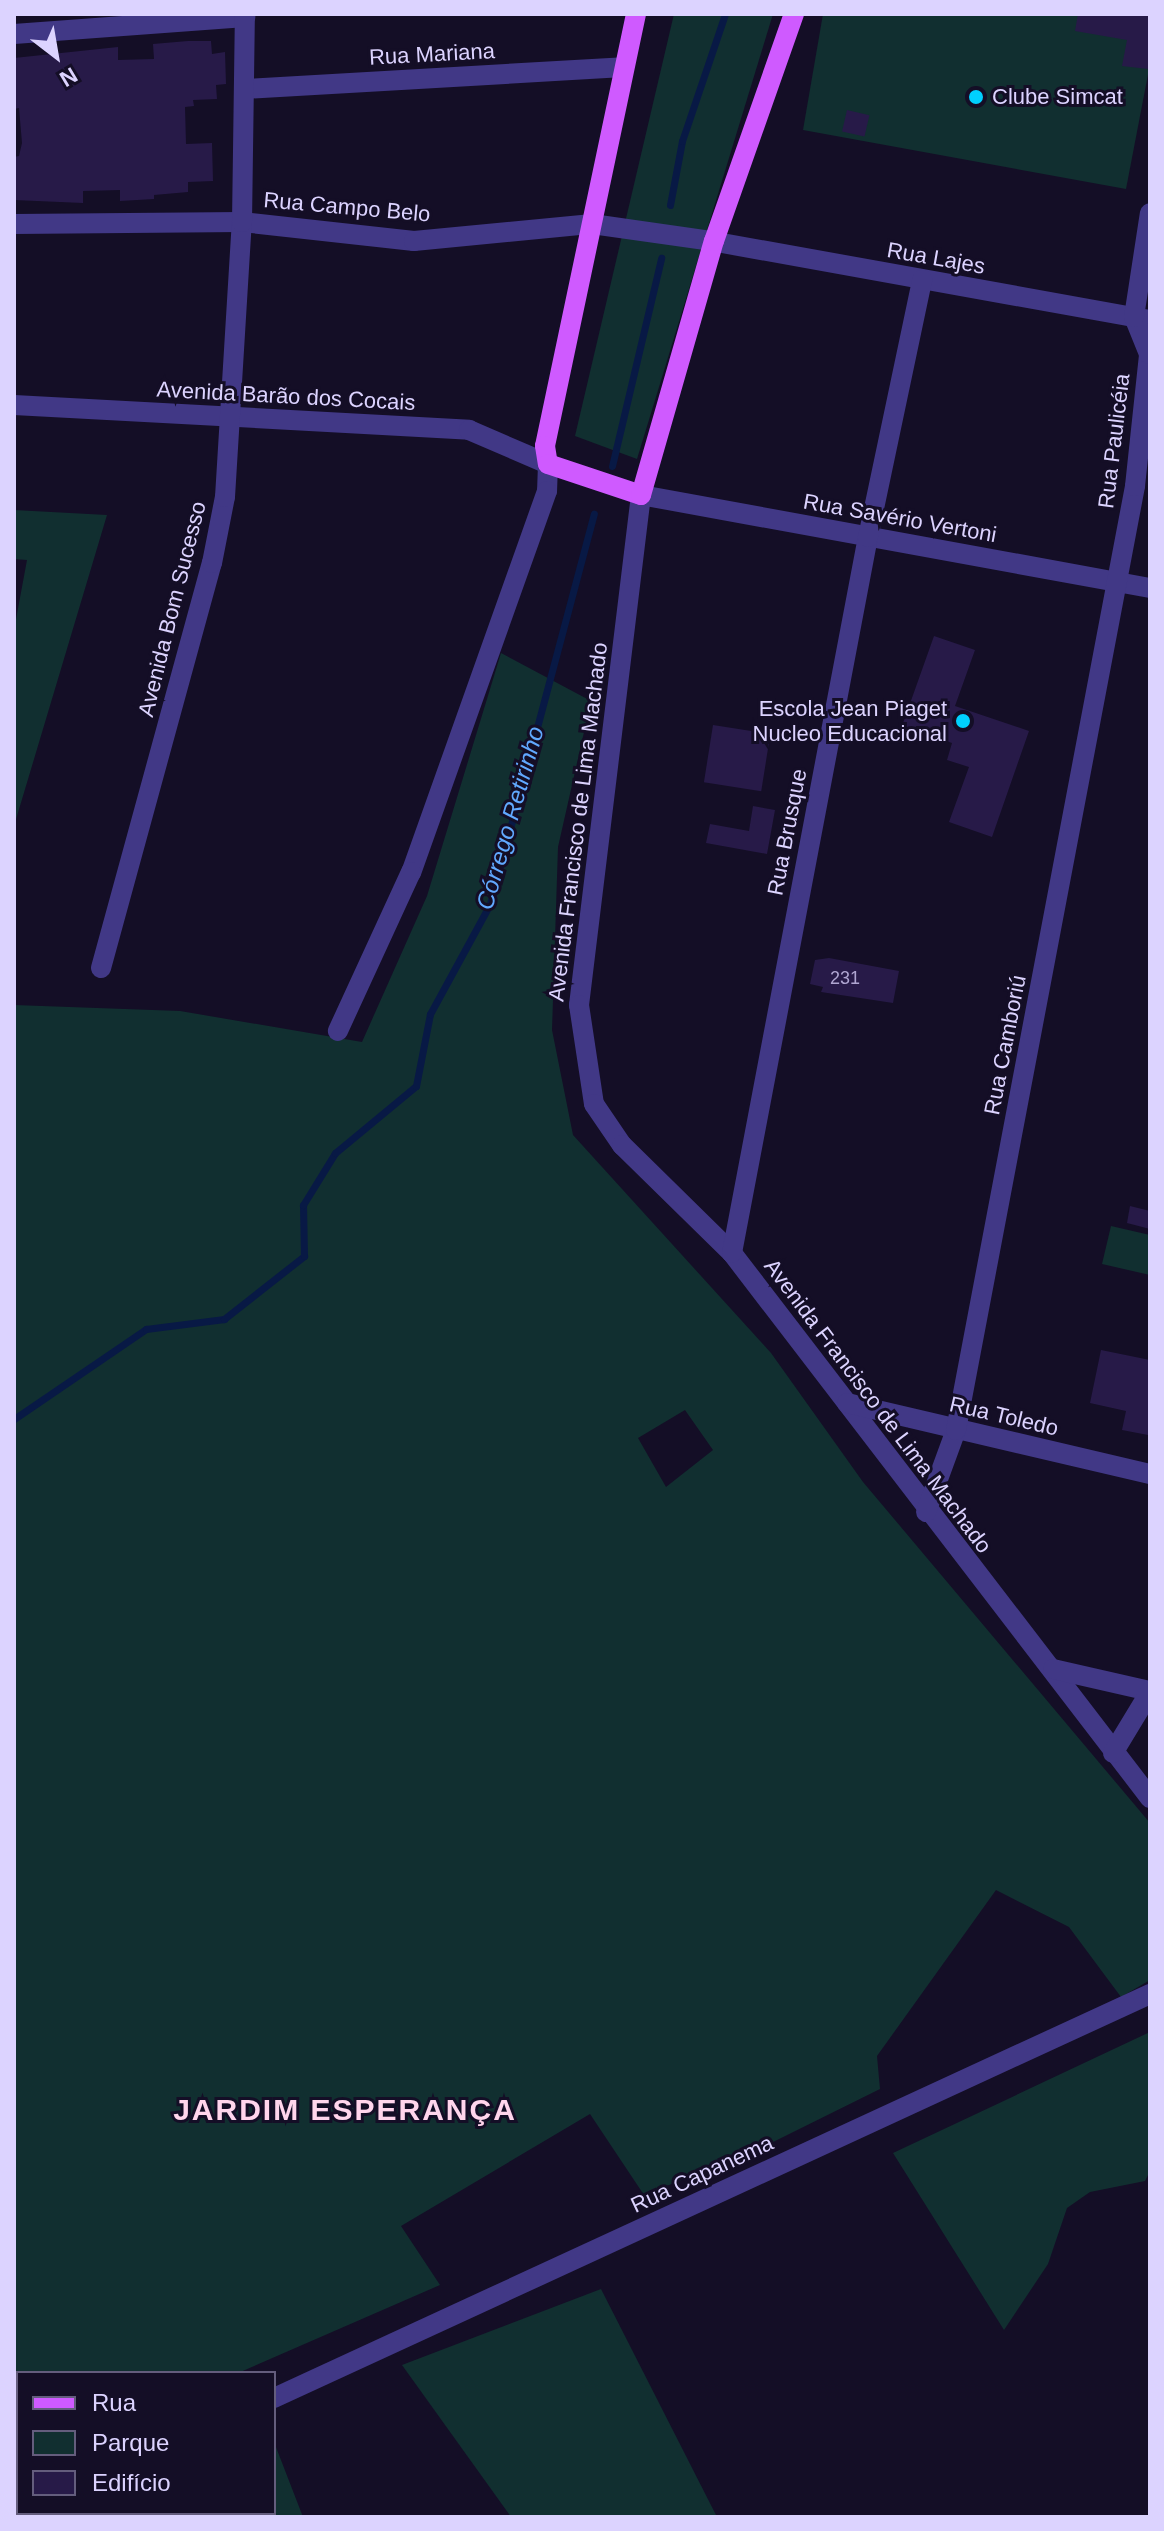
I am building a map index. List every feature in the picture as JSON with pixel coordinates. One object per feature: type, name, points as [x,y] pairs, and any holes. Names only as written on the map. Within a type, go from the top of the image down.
[{"type":"main road","points":[[636,14],[545,446],[548,464],[641,495]]},
{"type":"main road","name":"Avenida Francisco de Lima Machado","points":[[641,495],[714,241],[794,14]]},
{"type":"street","points":[[14,34],[245,15]]},
{"type":"street","name":"Avenida Bom Sucesso","points":[[101,968],[212,563],[225,497],[242,222],[245,15]]},
{"type":"street","name":"Rua Mariana","points":[[244,89],[623,67]]},
{"type":"street","points":[[1142,318],[1150,213]]},
{"type":"street","name":"Rua Campo Belo","points":[[14,224],[242,222],[414,241],[592,224],[714,241]]},
{"type":"street","name":"Rua Lajes","points":[[714,241],[1142,318]]},
{"type":"street","name":"Rua Brusque","points":[[732,1253],[868,537],[922,280]]},
{"type":"street","name":"Rua Paulicéia","points":[[1118,583],[1149,354],[1142,318]]},
{"type":"street","name":"Avenida Barão dos Cocais","points":[[14,405],[469,430],[548,464]]},
{"type":"street","points":[[338,1031],[411,872],[547,491],[548,464]]},
{"type":"street","name":"Rua Savério Vertoni","points":[[641,495],[1150,588]]},
{"type":"street","name":"Avenida Francisco de Lima Machado","points":[[641,495],[579,1005],[584,1068],[594,1104],[622,1145],[732,1253],[926,1512],[1053,1669],[1113,1753],[1150,1798]]},
{"type":"street","name":"Rua Camboriú","points":[[926,1512],[956,1430],[1118,583]]},
{"type":"street","name":"Rua Toledo","points":[[847,1403],[1150,1474]]},
{"type":"street","points":[[1053,1669],[1150,1692],[1113,1753]]},
{"type":"street","name":"Rua Capanema","points":[[276,2397],[1150,1994]]},
{"type":"green space","points":[[674,14],[773,14],[637,459],[575,436]]},
{"type":"green space","name":"Clube Simcat","points":[[823,14],[1150,14],[1150,64],[1126,189],[803,130]]},
{"type":"green space","points":[[14,510],[107,515],[14,826],[14,630],[27,560],[14,559]]},
{"type":"green space","points":[[501,653],[591,701],[558,847],[552,1030],[573,1135],[771,1353],[863,1482],[1150,1823],[1150,1980],[1121,1997],[1069,1927],[996,1890],[877,2056],[880,2089],[759,2149],[644,2195],[590,2114],[401,2226],[440,2285],[243,2371],[16,2371],[14,2394],[14,1005],[180,1011],[362,1042],[427,896]],"holes":[[[685,1410],[713,1450],[666,1487],[638,1438]]]},
{"type":"green space","points":[[1111,1226],[1150,1235],[1150,1275],[1102,1264]]},
{"type":"green space","points":[[1150,2032],[1150,2171],[1145,2181],[1090,2192],[1067,2208],[1048,2264],[1004,2330],[893,2153]]},
{"type":"green space","points":[[601,2289],[717,2517],[511,2517],[402,2365]]},
{"type":"green space","points":[[276,2447],[303,2517],[182,2515],[276,2515]]},
{"type":"building","points":[[1078,14],[1150,14],[1148,69],[1122,66],[1127,40],[1075,31]]},
{"type":"building","points":[[211,41],[212,54],[225,52],[226,84],[216,85],[217,99],[193,100],[194,106],[185,107],[186,144],[212,143],[213,181],[188,182],[188,192],[154,195],[154,199],[120,201],[120,190],[83,191],[83,203],[14,200],[14,157],[19,156],[22,143],[19,108],[14,109],[14,58],[118,47],[118,60],[154,59],[153,44]]},
{"type":"building","points":[[847,110],[869,115],[864,137],[842,131]]},
{"type":"building","points":[[934,636],[975,650],[955,706],[1029,731],[992,837],[949,822],[969,767],[947,760],[952,743],[902,726]]},
{"type":"building","points":[[713,725],[770,734],[761,791],[704,782]]},
{"type":"building","points":[[753,806],[775,810],[767,854],[706,843],[710,824],[749,831]]},
{"type":"building","points":[[829,958],[899,971],[893,1003],[821,992],[823,987],[810,984],[815,960]]},
{"type":"building","points":[[1130,1206],[1150,1211],[1150,1229],[1127,1223]]},
{"type":"building","points":[[1101,1350],[1150,1360],[1148,1435],[1122,1430],[1126,1411],[1090,1403]]},
{"type":"waterway","points":[[670,205],[682,141],[725,14]]},
{"type":"waterway","points":[[612,466],[661,258]]},
{"type":"waterway","name":"Córrego Retirinho","points":[[14,1419],[146,1329],[224,1319],[304,1256],[303,1205],[335,1153],[416,1086],[430,1014],[490,904],[594,514]]},
{"type":"place","name":"Clube Simcat","points":[[976,97]]},
{"type":"place","name":"Escola Jean Piaget Nucleo Educacional","points":[[963,721]]},
{"type":"district","name":"JARDIM ESPERANÇA","points":[[345,2110]]}]
